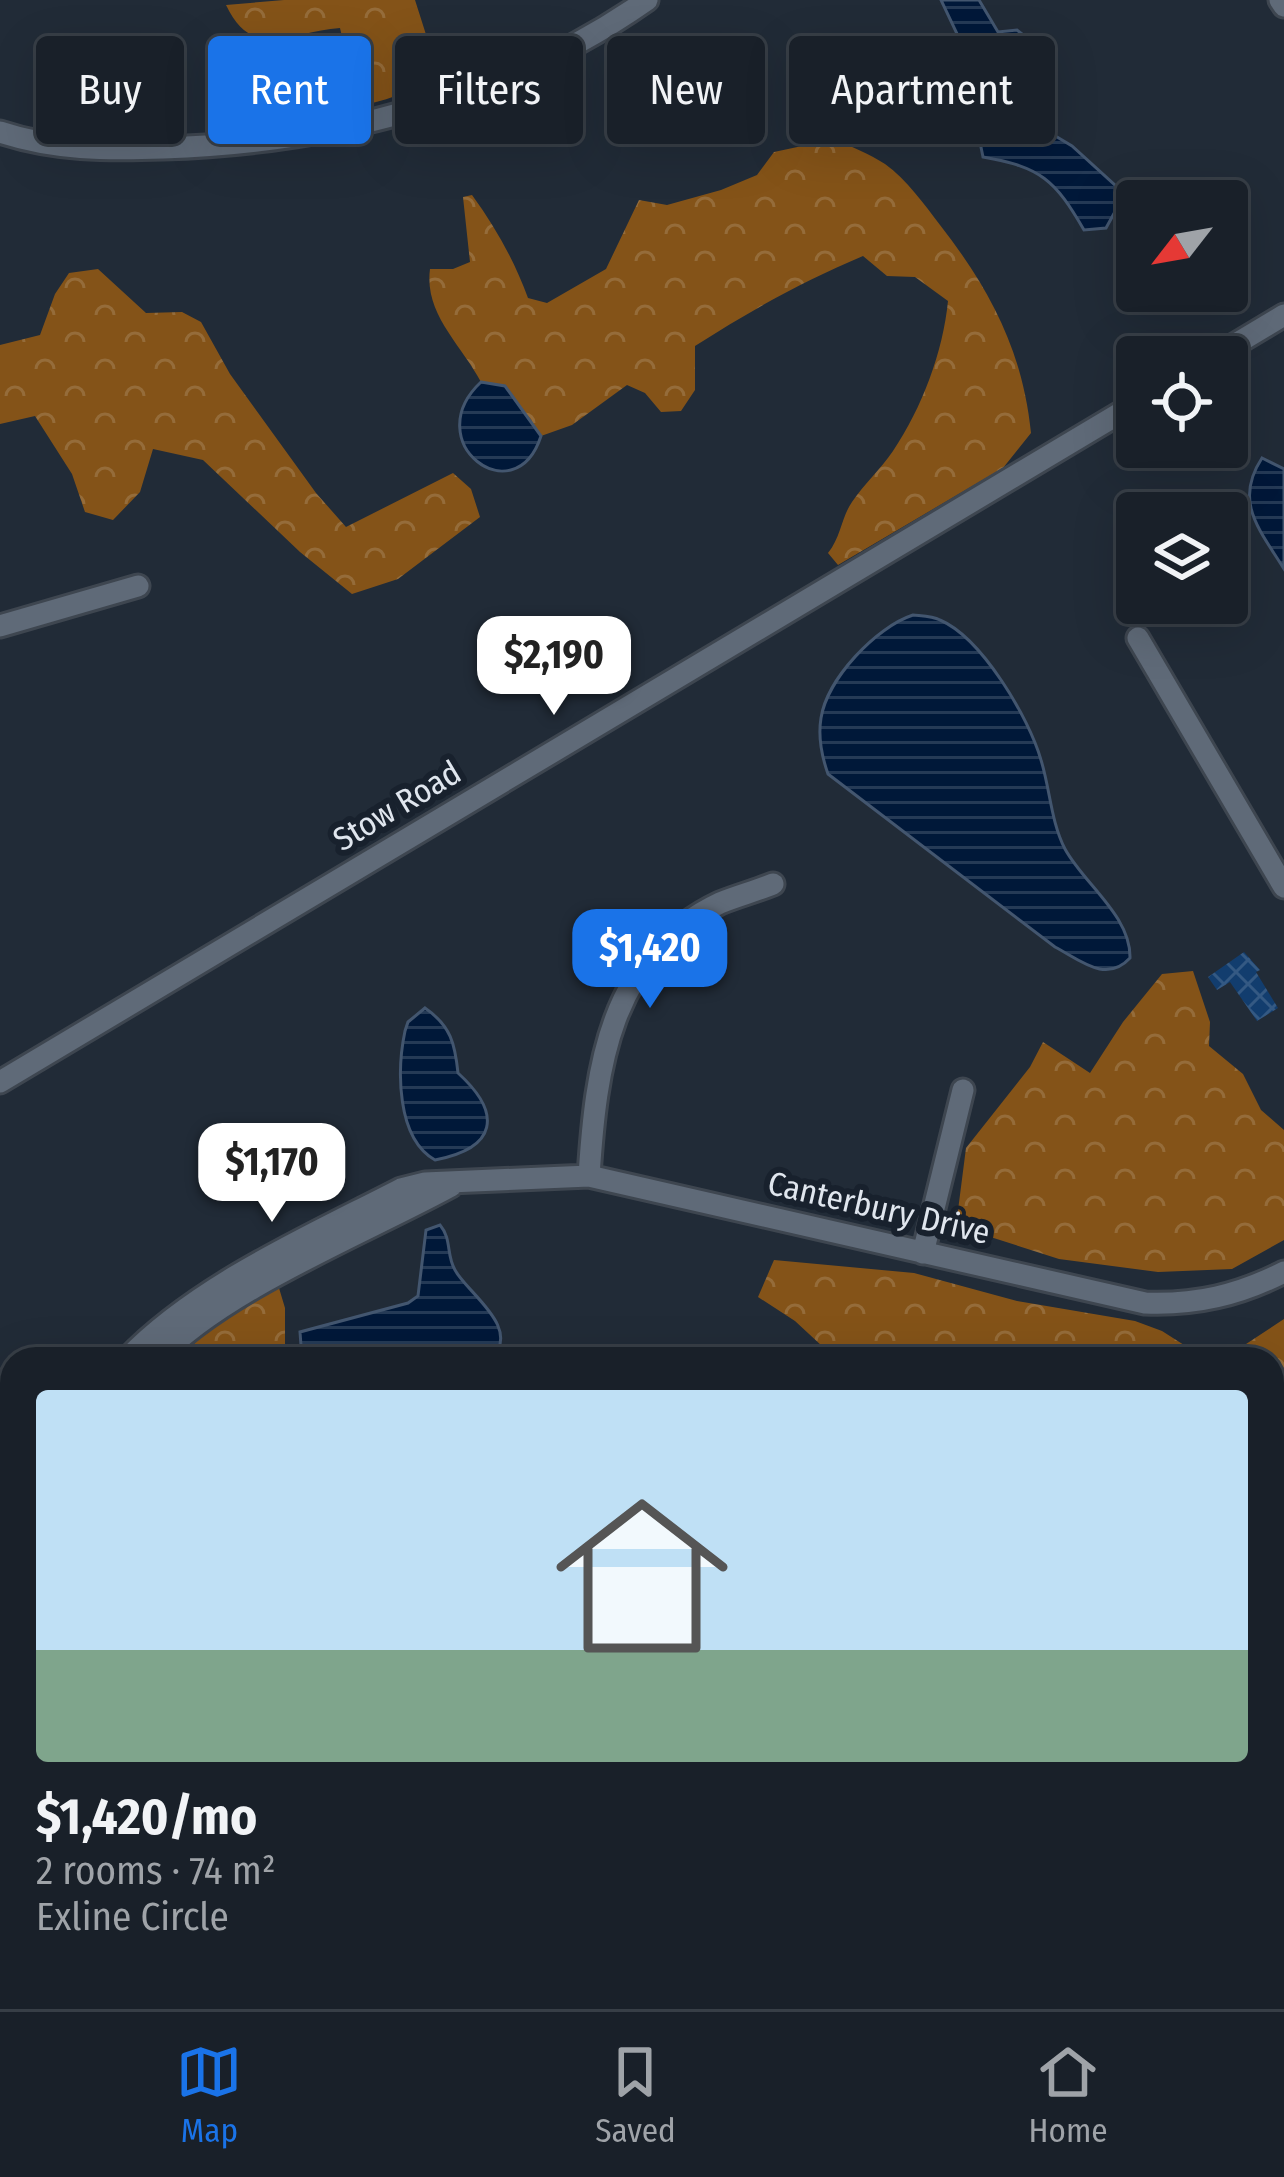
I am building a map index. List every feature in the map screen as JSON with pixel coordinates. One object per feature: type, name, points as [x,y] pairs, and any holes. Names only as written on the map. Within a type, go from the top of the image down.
[{"type":"street","points":[[0,132],[48,146],[116,150],[223,146],[311,135],[392,117],[477,87],[589,35],[647,0]]},
{"type":"street","points":[[1248,337],[1284,315]]},
{"type":"street","name":"Stow Road","points":[[0,1082],[1116,416]]},
{"type":"street","points":[[0,626],[138,586]]},
{"type":"street","points":[[1138,638],[1284,887]]},
{"type":"street","points":[[589,1176],[605,1043],[637,976],[669,939],[696,918],[773,884]]},
{"type":"street","points":[[923,1253],[963,1090]]},
{"type":"street","name":"Canterbury Drive","points":[[146,1347],[279,1265],[360,1222],[455,1184],[589,1176],[1124,1299],[1166,1304],[1225,1296],[1284,1272]]},
{"type":"street","name":"Canterbury Drive","points":[[167,1347],[189,1319]]},
{"type":"green space","points":[[415,0],[426,36],[395,36],[395,96],[371,103],[371,36],[342,36],[340,28],[256,36],[237,22],[226,5]]},
{"type":"green space","points":[[812,144],[845,144],[901,177],[958,249],[989,298],[1012,348],[1027,403],[1031,433],[1003,468],[838,565],[828,553],[848,508],[913,417],[941,340],[948,301],[915,277],[887,276],[863,256],[777,297],[695,346],[695,390],[681,411],[661,412],[645,393],[627,385],[572,425],[541,436],[505,386],[481,382],[438,315],[430,285],[430,269],[453,269],[470,262],[463,197],[472,195],[489,220],[528,298],[547,303],[606,269],[639,200],[667,205],[721,190],[757,175],[774,152]]},
{"type":"green space","points":[[98,269],[146,313],[182,312],[201,322],[230,374],[346,527],[453,473],[471,489],[480,517],[398,579],[352,594],[203,460],[153,449],[140,492],[113,520],[85,512],[72,474],[35,416],[0,424],[0,345],[40,335],[55,294],[69,273]]},
{"type":"green space","points":[[1193,971],[1210,1022],[1209,1046],[1243,1074],[1261,1110],[1284,1130],[1284,1240],[1232,1269],[1158,1272],[1059,1259],[956,1226],[966,1148],[1030,1067],[1043,1042],[1090,1073],[1162,974]]},
{"type":"green space","points":[[774,1260],[914,1273],[1017,1301],[1135,1321],[1187,1347],[823,1347],[758,1297]]},
{"type":"green space","points":[[279,1288],[285,1308],[285,1347],[196,1347],[193,1340]]},
{"type":"green space","points":[[1284,1319],[1284,1347],[1243,1346]]},
{"type":"water","points":[[941,0],[979,0],[998,32],[1017,30],[1024,36],[958,36]]},
{"type":"water","points":[[1055,136],[1116,186],[1116,210],[1106,228],[1084,230],[1044,178],[983,157],[980,144],[1055,144]]},
{"type":"water","points":[[481,382],[505,386],[541,436],[528,459],[512,470],[494,470],[477,462],[465,447],[460,427],[464,405]]},
{"type":"water","points":[[1262,458],[1284,469],[1284,569],[1259,528],[1250,502],[1250,488]]},
{"type":"water","points":[[913,615],[937,619],[956,629],[987,661],[1015,702],[1041,760],[1065,849],[1123,928],[1130,958],[1121,966],[1093,967],[1055,947],[828,774],[820,725],[833,687],[869,643]]},
{"type":"water","points":[[425,1008],[446,1029],[458,1073],[487,1115],[487,1127],[471,1147],[435,1160],[413,1136],[402,1102],[405,1031],[408,1022]]},
{"type":"water","points":[[440,1225],[455,1270],[497,1323],[499,1347],[301,1347],[300,1332],[408,1303],[418,1296],[426,1230]]},
{"type":"building","points":[[1244,952],[1260,970],[1256,972],[1278,1008],[1257,1021],[1230,982],[1217,990],[1208,977]]}]
